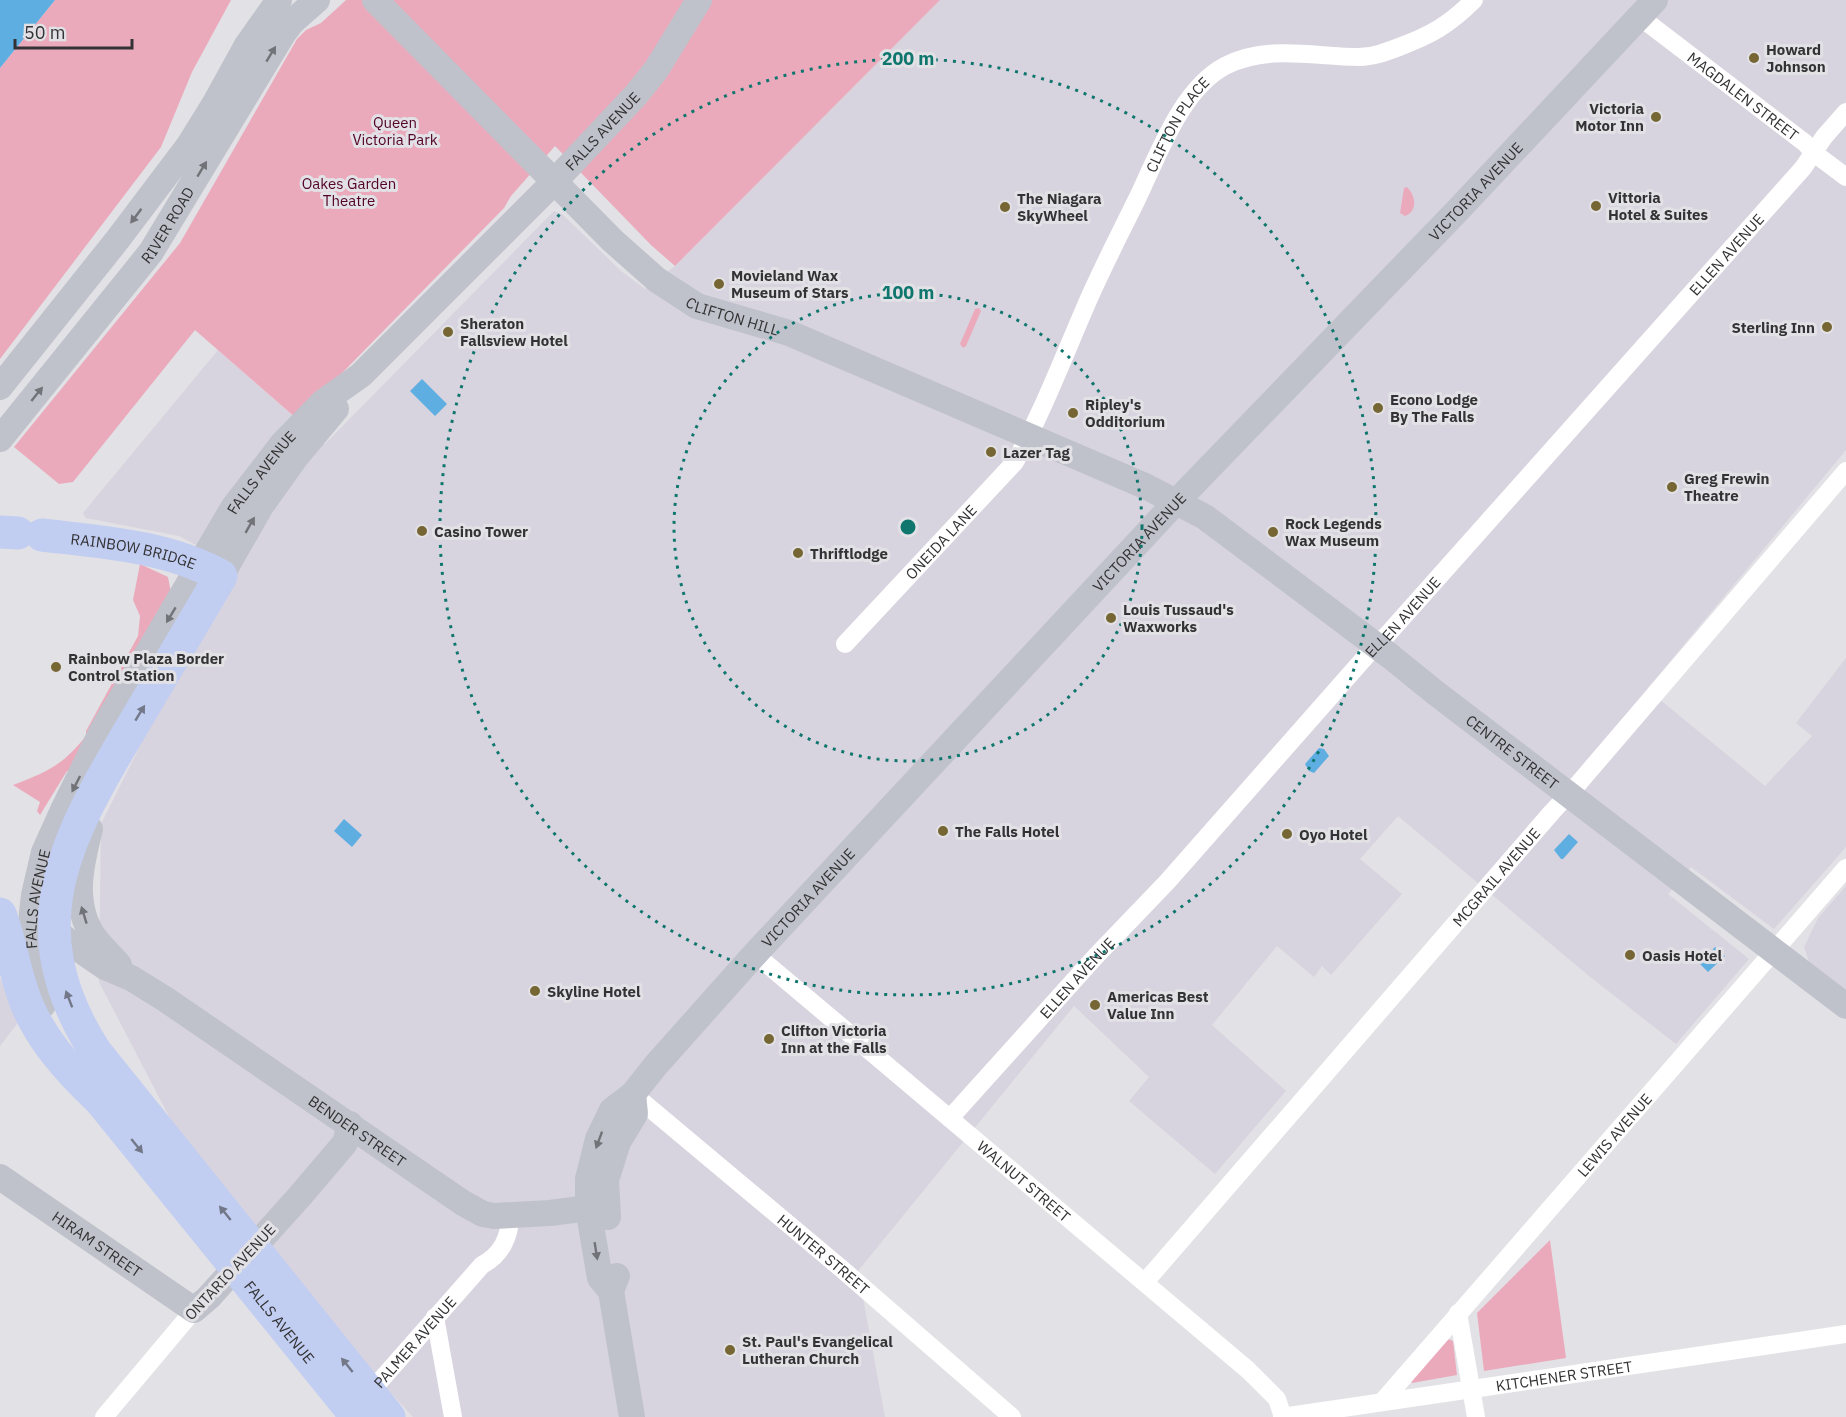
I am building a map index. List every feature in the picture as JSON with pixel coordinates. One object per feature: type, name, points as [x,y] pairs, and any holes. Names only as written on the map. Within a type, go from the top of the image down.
[{"type":"highway","name":"RAINBOW BRIDGE","points":[[20,533],[148,549],[211,570]]},
{"type":"highway","name":"FALLS AVENUE","points":[[211,570],[80,820],[64,860],[58,886],[28,918],[63,983],[76,1018],[95,1051],[381,1409]]},
{"type":"highway","points":[[28,918],[11,983],[51,1046],[78,1080],[100,1101]]},
{"type":"highway","name":"FALLS AVENUE","points":[[100,1101],[381,1409]]},
{"type":"main road","name":"RIVER ROAD","points":[[0,387],[112,247],[189,145],[247,45],[279,0]]},
{"type":"main road","name":"RIVER ROAD","points":[[0,439],[151,252],[283,34],[292,22],[317,0]]},
{"type":"main road","name":"CLIFTON HILL","points":[[375,0],[637,264],[662,284],[697,306],[789,333],[1029,435],[1176,502]]},
{"type":"main road","name":"FALLS AVENUE","points":[[100,1101],[60,1040],[42,1003],[30,951],[28,918],[38,873],[48,843],[102,731],[211,570],[361,375],[554,182],[635,96],[656,70],[699,0]]},
{"type":"main road","name":"VICTORIA AVENUE","points":[[632,1417],[611,1291],[600,1278],[597,1207],[588,1179],[598,1139],[612,1110],[633,1094],[755,954],[1176,502],[1458,210],[1648,8]]},
{"type":"main road","name":"CENTRE STREET","points":[[1176,502],[1205,517],[1846,1006]]},
{"type":"main road","name":"BENDER STREET","points":[[103,777],[81,869],[81,904],[84,917],[95,938],[131,978]]},
{"type":"main road","name":"BENDER STREET","points":[[28,918],[105,967],[131,978],[228,1041],[473,1209],[483,1214],[510,1216],[597,1207]]},
{"type":"main road","name":"ONTARIO AVENUE","points":[[194,1311],[268,1232],[345,1143],[350,1124]]},
{"type":"main road","name":"HIRAM STREET","points":[[0,1177],[194,1311]]},
{"type":"street","name":"CLIFTON PLACE","points":[[1029,435],[1088,300],[1164,142],[1185,105],[1203,82],[1226,65],[1255,56],[1285,52],[1361,57],[1380,54],[1428,37],[1459,15],[1474,0]]},
{"type":"street","name":"MAGDALEN STREET","points":[[1648,8],[1814,153],[1846,177]]},
{"type":"street","name":"ELLEN AVENUE","points":[[951,1117],[1096,956],[1167,882],[1375,646],[1572,429],[1814,153],[1824,137],[1846,112]]},
{"type":"street","name":"ONEIDA LANE","points":[[844,644],[1015,462],[1029,435]]},
{"type":"street","name":"MCGRAIL AVENUE","points":[[1145,1282],[1570,794],[1846,471]]},
{"type":"street","name":"LEWIS AVENUE","points":[[1382,1402],[1846,868]]},
{"type":"street","name":"WALNUT STREET","points":[[755,954],[951,1117],[1248,1370],[1277,1399],[1282,1417]]},
{"type":"street","name":"HUNTER STREET","points":[[633,1094],[843,1270],[1012,1417]]},
{"type":"street","name":"PALMER AVENUE","points":[[347,1417],[381,1409],[435,1317],[482,1265],[494,1258],[501,1249],[510,1230],[510,1216]]},
{"type":"street","name":"ONTARIO AVENUE","points":[[104,1417],[194,1311]]},
{"type":"street","points":[[1458,1313],[1476,1417]]},
{"type":"street","points":[[435,1317],[453,1417]]},
{"type":"street","name":"KITCHENER STREET","points":[[1282,1417],[1846,1334]]},
{"type":"shaded area","points":[[940,0],[1846,0],[1846,450],[1647,689],[1765,786],[1812,736],[1796,723],[1846,658],[1846,847],[1774,929],[1691,867],[1668,894],[1749,959],[1676,1044],[1589,976],[1398,816],[1360,859],[1402,894],[1331,975],[1322,966],[1314,977],[1277,946],[1212,1025],[1286,1091],[1215,1174],[1129,1101],[1149,1077],[1074,1006],[858,1271],[885,1417],[413,1417],[311,1306],[175,1128],[99,982],[101,824],[179,668],[235,566],[179,536],[86,518],[83,513],[218,350],[325,444],[554,211],[562,214],[621,271],[645,289],[675,266]]},
{"type":"shaded area","points":[[1846,886],[1846,992],[1810,965],[1804,947],[1818,918]]},
{"type":"shaded area","points":[[0,978],[20,1020],[0,1046]]},
{"type":"green space","points":[[55,0],[231,0],[192,72],[161,147],[0,359],[0,68]]},
{"type":"green space","name":"Queen Victoria Park","points":[[346,0],[940,0],[675,266],[651,245],[555,146],[511,196],[504,208],[297,419],[195,330],[73,482],[59,484],[14,447],[180,243],[297,39],[306,30],[321,23]]},
{"type":"green space","points":[[1407,187],[1414,199],[1414,207],[1405,216],[1400,213],[1404,188]]},
{"type":"green space","points":[[979,308],[981,311],[966,346],[963,348],[960,344],[975,309]]},
{"type":"green space","points":[[140,564],[168,577],[172,598],[72,770],[67,771],[40,815],[37,811],[40,802],[13,785],[36,776],[62,761],[86,736],[86,731],[138,636],[140,616],[133,600]]},
{"type":"green space","points":[[1550,1240],[1566,1358],[1484,1371],[1477,1313]]},
{"type":"green space","points":[[1448,1339],[1453,1341],[1457,1375],[1412,1383],[1410,1380]]},
{"type":"water","points":[[0,0],[55,0],[0,68]]},
{"type":"water","points":[[422,379],[447,404],[435,416],[410,391]]},
{"type":"water","points":[[1319,748],[1324,749],[1329,756],[1314,773],[1309,771],[1305,764]]},
{"type":"water","points":[[344,819],[362,835],[352,847],[334,831]]},
{"type":"water","points":[[1569,834],[1578,842],[1561,859],[1554,850]]},
{"type":"water","points":[[1715,947],[1725,956],[1708,972],[1700,964]]},
{"type":"place","name":"Howard Johnson","points":[[1754,58]]},
{"type":"place","name":"Victoria Motor Inn","points":[[1656,117]]},
{"type":"place","name":"Vittoria Hotel & Suites","points":[[1596,206]]},
{"type":"place","name":"The Niagara SkyWheel","points":[[1005,207]]},
{"type":"place","name":"Movieland Wax Museum of Stars","points":[[719,284]]},
{"type":"place","name":"Sterling Inn","points":[[1827,327]]},
{"type":"place","name":"Sheraton Fallsview Hotel","points":[[448,332]]},
{"type":"place","name":"Econo Lodge By The Falls","points":[[1378,408]]},
{"type":"place","name":"Ripley's Odditorium","points":[[1073,413]]},
{"type":"place","name":"Lazer Tag","points":[[991,452]]},
{"type":"place","name":"Greg Frewin Theatre","points":[[1672,487]]},
{"type":"place","name":"Casino Tower","points":[[422,531]]},
{"type":"place","name":"Rock Legends Wax Museum","points":[[1273,532]]},
{"type":"place","name":"Thriftlodge","points":[[798,553]]},
{"type":"place","name":"Louis Tussaud's Waxworks","points":[[1111,618]]},
{"type":"place","name":"Rainbow Plaza Border Control Station","points":[[56,667]]},
{"type":"place","name":"The Falls Hotel","points":[[943,831]]},
{"type":"place","name":"Oyo Hotel","points":[[1287,834]]},
{"type":"place","name":"Oasis Hotel","points":[[1630,955]]},
{"type":"place","name":"Skyline Hotel","points":[[535,991]]},
{"type":"place","name":"Americas Best Value Inn","points":[[1095,1005]]},
{"type":"place","name":"Clifton Victoria Inn at the Falls","points":[[769,1039]]},
{"type":"place","name":"St. Paul's Evangelical Lutheran Church","points":[[730,1350]]},
{"type":"park label","name":"Oakes Garden Theatre","points":[[349,192]]}]
